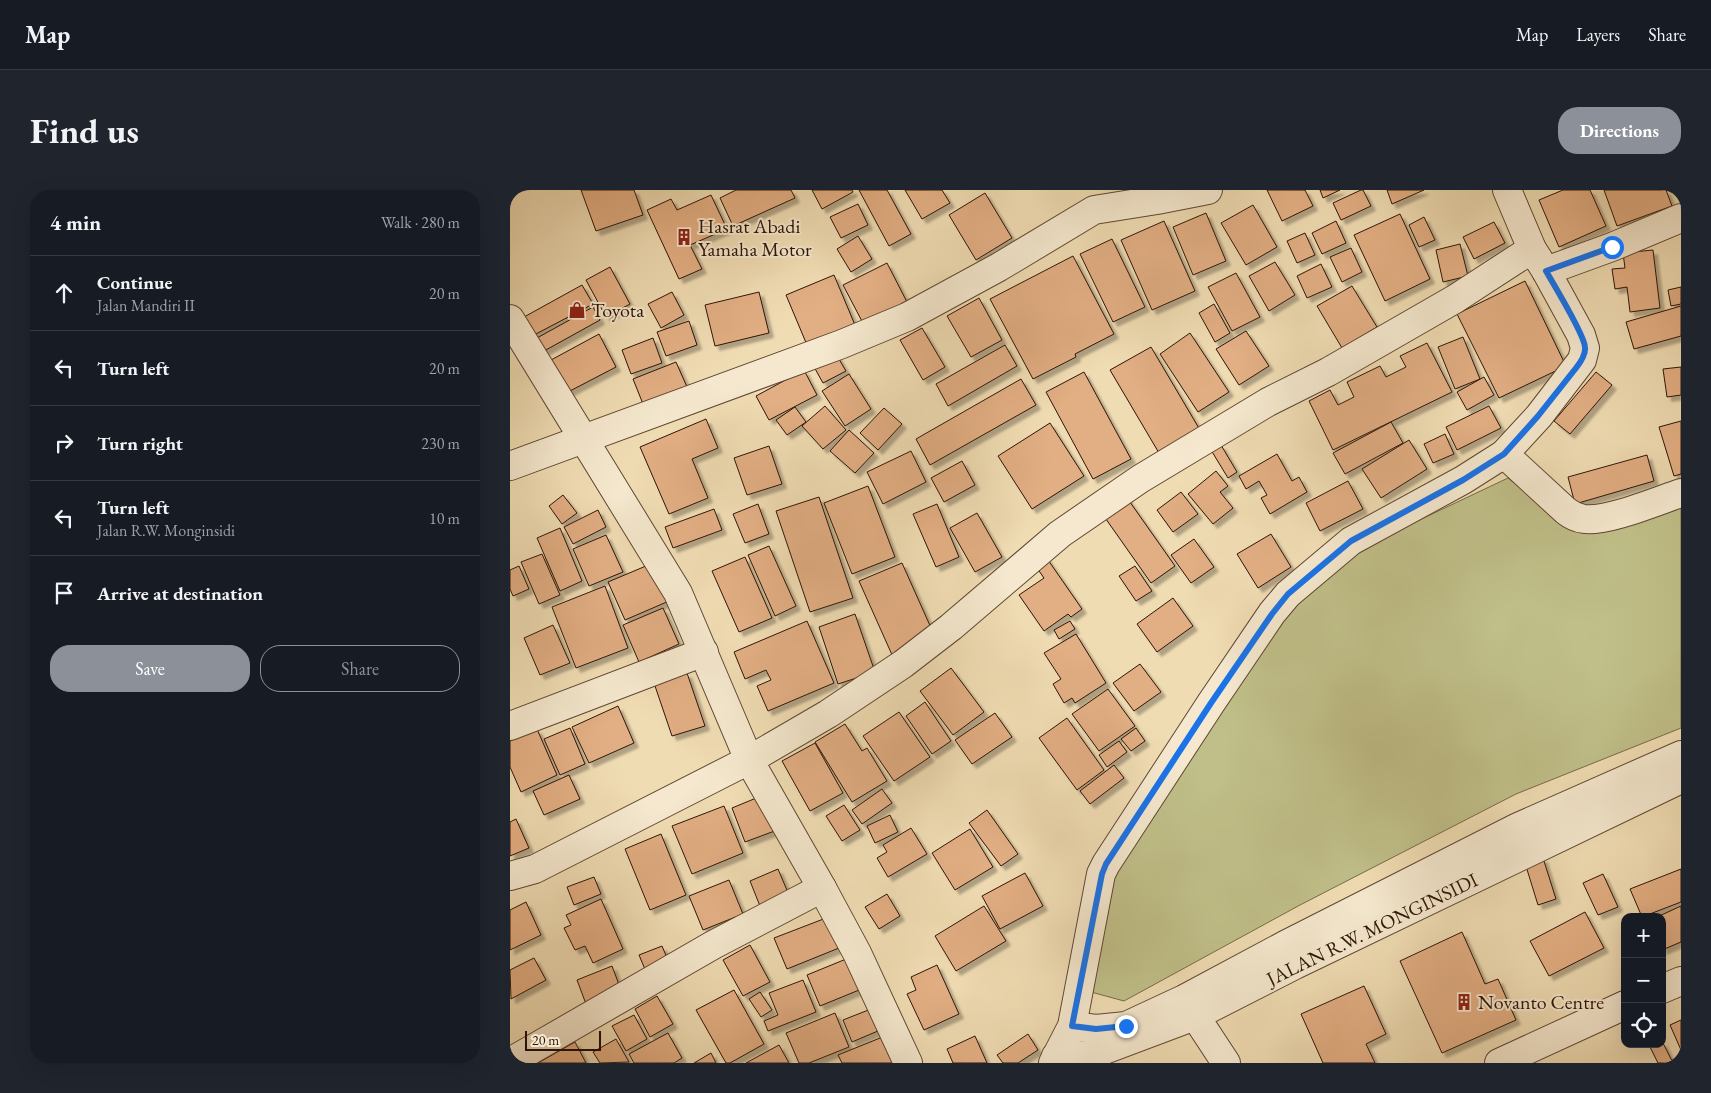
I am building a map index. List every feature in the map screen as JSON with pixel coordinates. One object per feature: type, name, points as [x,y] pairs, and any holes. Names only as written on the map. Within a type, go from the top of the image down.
[{"type":"street","points":[[510,466],[842,344],[907,317],[999,267],[1092,200],[1157,200],[1208,190]]},
{"type":"street","points":[[1054,1060],[1072,1026],[1102,874],[1106,864],[1272,614],[1288,594],[1351,541],[1463,480],[1504,454],[1538,416],[1582,360],[1585,348],[1581,335],[1539,260],[1507,190]]},
{"type":"street","points":[[510,876],[535,869],[749,760],[828,714],[903,664],[952,626],[1060,534],[1140,478],[1268,402],[1328,372],[1455,299],[1539,260],[1612,247],[1681,218]]},
{"type":"street","points":[[510,319],[678,593],[749,760],[857,953],[908,1063]]},
{"type":"street","points":[[1504,454],[1566,511],[1585,519],[1617,514],[1681,493]]},
{"type":"street","points":[[510,726],[704,652]]},
{"type":"street","name":"JALAN R.W. MONGINSIDI","points":[[1072,1026],[1096,1029],[1126,1026],[1190,1008],[1285,945],[1518,827],[1681,756]]},
{"type":"street","name":"JALAN R.W. MONGINSIDI","points":[[1054,1060],[1091,1056],[1190,1008],[1313,956],[1681,779]]},
{"type":"street","points":[[510,1062],[713,945],[822,888]]},
{"type":"street","points":[[1666,987],[1681,981]]},
{"type":"street","points":[[1499,1063],[1621,1007]]},
{"type":"street","points":[[1190,1008],[1226,1063]]},
{"type":"shaded area","points":[[1508,478],[1568,527],[1681,505],[1681,728],[1516,794],[1300,905],[1124,1001],[1091,992],[1108,866],[1274,623],[1356,550]]},
{"type":"building","points":[[581,190],[634,190],[643,215],[596,231]]},
{"type":"building","points":[[736,190],[791,190],[795,198],[733,226],[720,198]]},
{"type":"building","points":[[812,190],[852,190],[853,192],[822,209]]},
{"type":"building","points":[[859,190],[887,190],[911,234],[889,246]]},
{"type":"building","points":[[905,190],[942,190],[950,203],[922,219]]},
{"type":"building","points":[[1267,190],[1305,190],[1313,206],[1282,221]]},
{"type":"building","points":[[1320,190],[1340,190],[1323,198]]},
{"type":"building","points":[[1363,190],[1371,206],[1341,220],[1333,203]]},
{"type":"building","points":[[1387,190],[1424,190],[1392,204]]},
{"type":"building","points":[[1563,190],[1590,190],[1606,226],[1559,247],[1539,200]]},
{"type":"building","points":[[1604,190],[1666,190],[1672,206],[1617,226]]},
{"type":"building","points":[[985,193],[1012,238],[976,260],[949,215]]},
{"type":"building","name":"Hasrat Abadi Yamaha Motor","points":[[711,195],[727,229],[690,245],[702,269],[679,279],[647,210],[671,199],[677,210]]},
{"type":"building","points":[[858,204],[868,225],[841,238],[830,217]]},
{"type":"building","points":[[1253,205],[1277,247],[1246,265],[1221,223]]},
{"type":"building","points":[[1206,213],[1226,261],[1193,275],[1173,227]]},
{"type":"building","points":[[1400,214],[1430,279],[1385,301],[1354,235]]},
{"type":"building","points":[[1424,217],[1435,240],[1419,247],[1409,225]]},
{"type":"building","points":[[1164,221],[1195,291],[1152,310],[1121,240]]},
{"type":"building","points":[[1336,221],[1346,243],[1322,254],[1312,233]]},
{"type":"building","points":[[1494,222],[1505,243],[1474,259],[1463,237]]},
{"type":"building","points":[[1305,233],[1315,255],[1297,263],[1287,241]]},
{"type":"building","points":[[858,236],[872,259],[851,272],[837,249]]},
{"type":"building","points":[[1112,239],[1145,307],[1113,322],[1080,254]]},
{"type":"building","points":[[1460,244],[1468,276],[1443,282],[1436,250]]},
{"type":"building","points":[[1351,248],[1362,272],[1342,282],[1330,257]]},
{"type":"building","points":[[1653,250],[1660,308],[1630,312],[1627,287],[1615,289],[1612,269],[1625,268],[1623,253]]},
{"type":"building","points":[[1073,256],[1114,334],[1075,354],[1076,357],[1033,379],[990,299]]},
{"type":"building","points":[[1275,262],[1295,295],[1269,311],[1249,276]]},
{"type":"building","points":[[887,263],[908,304],[865,327],[843,285]]},
{"type":"building","points":[[1321,264],[1332,287],[1307,298],[1297,276]]},
{"type":"building","points":[[610,267],[630,304],[606,317],[586,280]]},
{"type":"building","points":[[1236,273],[1260,317],[1232,331],[1208,287]]},
{"type":"building","points":[[834,275],[855,325],[807,345],[786,295]]},
{"type":"building","points":[[1525,281],[1566,366],[1499,398],[1457,314]]},
{"type":"building","points":[[582,285],[593,304],[534,335],[524,317]]},
{"type":"building","points":[[1352,286],[1377,327],[1342,348],[1317,306]]},
{"type":"building","points":[[1681,287],[1681,304],[1671,306],[1668,290]]},
{"type":"building","points":[[672,292],[684,315],[661,328],[648,304]]},
{"type":"building","points":[[759,292],[769,333],[715,346],[705,305]]},
{"type":"building","points":[[979,298],[1002,340],[971,357],[947,316]]},
{"type":"building","points":[[1214,304],[1230,333],[1215,342],[1199,313]]},
{"type":"building","points":[[1681,306],[1681,336],[1634,349],[1626,322]]},
{"type":"building","points":[[593,307],[600,320],[544,351],[537,338]]},
{"type":"building","points":[[689,321],[697,345],[666,356],[657,332]]},
{"type":"building","points":[[922,328],[945,367],[923,380],[900,340]]},
{"type":"building","points":[[1246,331],[1269,366],[1239,385],[1216,349]]},
{"type":"building","points":[[1190,333],[1229,392],[1198,412],[1160,354]]},
{"type":"building","points":[[599,334],[616,367],[568,392],[551,360]]},
{"type":"building","points":[[1463,337],[1480,379],[1455,389],[1438,347]]},
{"type":"building","points":[[653,338],[662,363],[631,374],[622,350]]},
{"type":"building","points":[[1427,343],[1452,392],[1333,450],[1309,401],[1330,390],[1338,405],[1354,397],[1347,382],[1380,366],[1386,377],[1406,367],[1400,356]]},
{"type":"building","points":[[1005,345],[1017,366],[948,406],[936,384]]},
{"type":"building","points":[[1151,347],[1200,430],[1159,453],[1110,370]]},
{"type":"building","points":[[836,354],[846,371],[823,383],[813,365]]},
{"type":"building","points":[[676,362],[687,387],[643,404],[633,379]]},
{"type":"building","points":[[1681,367],[1681,395],[1667,397],[1663,369]]},
{"type":"building","points":[[804,370],[817,395],[769,420],[756,396]]},
{"type":"building","points":[[1084,372],[1131,459],[1093,479],[1046,392]]},
{"type":"building","points":[[1596,372],[1612,385],[1570,434],[1554,421]]},
{"type":"building","points":[[849,374],[871,409],[845,426],[822,391]]},
{"type":"building","points":[[1484,377],[1494,395],[1467,410],[1457,392]]},
{"type":"building","points":[[1021,379],[1036,405],[930,465],[916,439]]},
{"type":"building","points":[[825,406],[846,430],[823,449],[802,426]]},
{"type":"building","points":[[1489,406],[1501,428],[1457,450],[1446,427]]},
{"type":"building","points":[[795,407],[806,422],[787,435],[776,420]]},
{"type":"building","points":[[884,408],[902,424],[878,450],[860,433]]},
{"type":"building","points":[[706,419],[718,448],[692,459],[708,498],[669,514],[640,447]]},
{"type":"building","points":[[1681,421],[1681,474],[1674,476],[1659,427]]},
{"type":"building","points":[[1391,422],[1403,443],[1345,474],[1333,453]]},
{"type":"building","points":[[1050,423],[1084,476],[1032,509],[998,456]]},
{"type":"building","points":[[849,430],[874,453],[855,473],[830,451]]},
{"type":"building","points":[[1445,434],[1454,454],[1433,463],[1424,444]]},
{"type":"building","points":[[1409,440],[1427,469],[1381,498],[1362,469]]},
{"type":"building","points":[[1221,445],[1237,472],[1228,478],[1211,450]]},
{"type":"building","points":[[769,446],[782,484],[747,495],[734,458]]},
{"type":"building","points":[[911,451],[926,482],[883,504],[867,472]]},
{"type":"building","points":[[1277,454],[1292,481],[1299,477],[1307,492],[1270,514],[1261,498],[1267,495],[1259,481],[1246,489],[1239,476]]},
{"type":"building","points":[[1647,455],[1654,481],[1575,504],[1568,477]]},
{"type":"building","points":[[962,461],[975,485],[944,502],[931,478]]},
{"type":"building","points":[[1216,471],[1228,486],[1220,492],[1233,508],[1213,524],[1188,494]]},
{"type":"building","points":[[1348,481],[1363,509],[1320,531],[1306,503]]},
{"type":"building","points":[[868,486],[895,557],[852,574],[824,503]]},
{"type":"building","points":[[1181,492],[1198,514],[1173,532],[1157,510]]},
{"type":"building","points":[[563,495],[577,513],[562,524],[549,506]]},
{"type":"building","points":[[1125,495],[1175,566],[1151,583],[1101,512]]},
{"type":"building","points":[[819,497],[853,598],[810,612],[776,511]]},
{"type":"building","points":[[758,504],[769,534],[745,543],[733,514]]},
{"type":"building","points":[[937,504],[959,557],[936,567],[913,514]]},
{"type":"building","points":[[714,509],[722,530],[673,548],[665,527]]},
{"type":"building","points":[[598,510],[606,527],[573,544],[564,527]]},
{"type":"building","points":[[977,513],[1002,557],[975,572],[950,528]]},
{"type":"building","points":[[560,528],[582,581],[560,591],[537,538]]},
{"type":"building","points":[[1271,534],[1291,567],[1258,588],[1237,554]]},
{"type":"building","points":[[606,535],[623,572],[589,586],[573,549]]},
{"type":"building","points":[[1194,539],[1214,567],[1191,583],[1171,555]]},
{"type":"building","points":[[769,546],[796,606],[775,616],[748,555]]},
{"type":"building","points":[[542,554],[560,595],[539,604],[521,562]]},
{"type":"building","points":[[745,557],[772,618],[739,632],[712,571]]},
{"type":"building","points":[[1046,557],[1082,609],[1071,617],[1068,614],[1044,631],[1019,595],[1044,578],[1035,565]]},
{"type":"building","points":[[653,563],[669,601],[625,620],[608,582]]},
{"type":"building","points":[[902,563],[936,639],[893,657],[859,581]]},
{"type":"building","points":[[519,566],[529,589],[513,596],[510,589],[510,570]]},
{"type":"building","points":[[1135,566],[1152,591],[1136,601],[1119,576]]},
{"type":"building","points":[[605,586],[628,648],[576,668],[552,607]]},
{"type":"building","points":[[1173,598],[1193,626],[1157,652],[1137,624]]},
{"type":"building","points":[[663,608],[679,644],[639,662],[623,625]]},
{"type":"building","points":[[855,614],[875,672],[838,684],[819,627]]},
{"type":"building","points":[[807,621],[834,683],[768,711],[757,686],[771,680],[766,670],[745,679],[734,652]]},
{"type":"building","points":[[1070,621],[1075,629],[1059,639],[1054,630]]},
{"type":"building","points":[[553,625],[570,663],[540,675],[524,638]]},
{"type":"building","points":[[1076,634],[1106,683],[1075,703],[1072,698],[1064,703],[1053,684],[1061,679],[1044,653]]},
{"type":"building","points":[[1140,664],[1161,692],[1134,711],[1113,683]]},
{"type":"building","points":[[951,668],[984,712],[953,735],[920,691]]},
{"type":"building","points":[[687,673],[705,726],[672,736],[654,683]]},
{"type":"building","points":[[1108,689],[1135,726],[1099,751],[1072,714]]},
{"type":"building","points":[[925,702],[951,741],[932,754],[906,716]]},
{"type":"building","points":[[618,706],[634,743],[589,763],[572,727]]},
{"type":"building","points":[[899,712],[930,757],[894,781],[863,736]]},
{"type":"building","points":[[995,713],[1012,737],[972,764],[955,740]]},
{"type":"building","points":[[1067,718],[1104,770],[1077,790],[1039,738]]},
{"type":"building","points":[[845,724],[862,751],[867,748],[887,781],[852,802],[815,742]]},
{"type":"building","points":[[570,728],[585,764],[560,775],[544,739]]},
{"type":"building","points":[[1136,728],[1145,741],[1131,751],[1121,739]]},
{"type":"building","points":[[537,729],[557,775],[521,792],[510,767],[510,741]]},
{"type":"building","points":[[1119,741],[1127,752],[1107,767],[1099,755]]},
{"type":"building","points":[[815,743],[843,793],[810,811],[782,761]]},
{"type":"building","points":[[1114,765],[1124,778],[1090,804],[1080,791]]},
{"type":"building","points":[[569,775],[580,799],[544,815],[533,791]]},
{"type":"building","points":[[882,789],[892,803],[862,824],[852,810]]},
{"type":"building","points":[[766,794],[780,829],[745,842],[732,808]]},
{"type":"building","points":[[844,805],[860,830],[842,841],[826,816]]},
{"type":"building","points":[[724,806],[743,853],[692,874],[672,826]]},
{"type":"building","points":[[987,810],[1018,854],[1001,866],[969,823]]},
{"type":"building","points":[[890,815],[898,832],[875,843],[867,826]]},
{"type":"building","points":[[516,819],[529,848],[510,856],[510,822]]},
{"type":"building","points":[[911,828],[927,854],[888,877],[877,858],[887,852],[883,845]]},
{"type":"building","points":[[970,829],[993,867],[955,890],[932,853]]},
{"type":"building","points":[[661,834],[686,895],[650,910],[625,849]]},
{"type":"building","points":[[1543,858],[1556,899],[1538,905],[1525,863]]},
{"type":"building","points":[[778,869],[789,895],[760,906],[750,881]]},
{"type":"building","points":[[1681,869],[1681,902],[1652,913],[1640,913],[1630,889]]},
{"type":"building","points":[[1025,873],[1043,906],[1000,929],[982,896]]},
{"type":"building","points":[[1603,874],[1618,907],[1598,915],[1583,883]]},
{"type":"building","points":[[594,877],[601,894],[574,905],[567,887]]},
{"type":"building","points":[[729,880],[743,914],[703,930],[689,896]]},
{"type":"building","points":[[887,894],[900,916],[879,929],[865,907]]},
{"type":"building","points":[[601,899],[623,949],[593,963],[585,946],[575,950],[564,928],[571,925],[566,915]]},
{"type":"building","points":[[526,902],[541,935],[510,950],[510,910]]},
{"type":"building","points":[[984,906],[1006,941],[956,971],[935,936]]},
{"type":"building","points":[[1681,906],[1681,942],[1666,948],[1666,913]]},
{"type":"building","points":[[1585,912],[1604,948],[1549,976],[1530,941]]},
{"type":"building","points":[[826,918],[839,948],[787,969],[774,938]]},
{"type":"building","name":"Novanto Centre","points":[[1462,932],[1485,984],[1498,979],[1516,1020],[1442,1053],[1400,961]]},
{"type":"building","points":[[750,945],[770,982],[743,996],[723,960]]},
{"type":"building","points":[[662,946],[670,965],[647,974],[639,955]]},
{"type":"building","points":[[851,957],[864,988],[820,1006],[807,975]]},
{"type":"building","points":[[534,958],[546,980],[511,999],[510,970]]},
{"type":"building","points":[[937,965],[959,1014],[924,1030],[907,994],[916,990],[911,977]]},
{"type":"building","points":[[612,966],[621,990],[586,1004],[577,980]]},
{"type":"building","points":[[803,980],[816,1012],[768,1031],[764,1021],[778,1015],[769,993]]},
{"type":"building","points":[[1364,986],[1386,1034],[1366,1044],[1375,1063],[1323,1063],[1301,1014]]},
{"type":"building","points":[[734,990],[764,1044],[730,1063],[726,1063],[696,1010]]},
{"type":"building","points":[[760,992],[772,1010],[761,1017],[749,999]]},
{"type":"building","points":[[657,996],[673,1024],[650,1037],[635,1009]]},
{"type":"building","points":[[876,1007],[885,1028],[852,1042],[843,1020]]},
{"type":"building","points":[[835,1013],[849,1047],[809,1063],[799,1063],[786,1033]]},
{"type":"building","points":[[634,1015],[647,1039],[626,1051],[612,1026]]},
{"type":"building","points":[[1681,1020],[1681,1050],[1670,1025]]},
{"type":"building","points":[[668,1033],[682,1058],[674,1063],[634,1063],[629,1054]]},
{"type":"building","points":[[890,1034],[900,1060],[891,1063],[842,1063],[838,1055]]},
{"type":"building","points":[[1028,1034],[1038,1050],[1018,1063],[1003,1063],[997,1055]]},
{"type":"building","points":[[975,1036],[987,1063],[953,1063],[947,1049]]},
{"type":"building","points":[[616,1039],[629,1062],[600,1063],[593,1052]]},
{"type":"building","points":[[575,1042],[586,1063],[538,1063]]},
{"type":"building","points":[[779,1045],[789,1063],[746,1063]]},
{"type":"building","points":[[1650,1048],[1666,1048],[1673,1063],[1658,1063]]},
{"type":"building","points":[[711,1053],[716,1063],[694,1063]]},
{"type":"place","name":"Hasrat Abadi Yamaha Motor","points":[[684,237]]},
{"type":"place","name":"Toyota","points":[[577,310]]},
{"type":"place","name":"Novanto Centre","points":[[1464,1002]]},
{"type":"route","points":[[1126,1026],[1096,1029],[1072,1026],[1102,874],[1106,864],[1211,703],[1272,614],[1288,594],[1351,541],[1463,480],[1504,454],[1538,416],[1582,360],[1585,348],[1581,335],[1546,271],[1612,247]]}]
